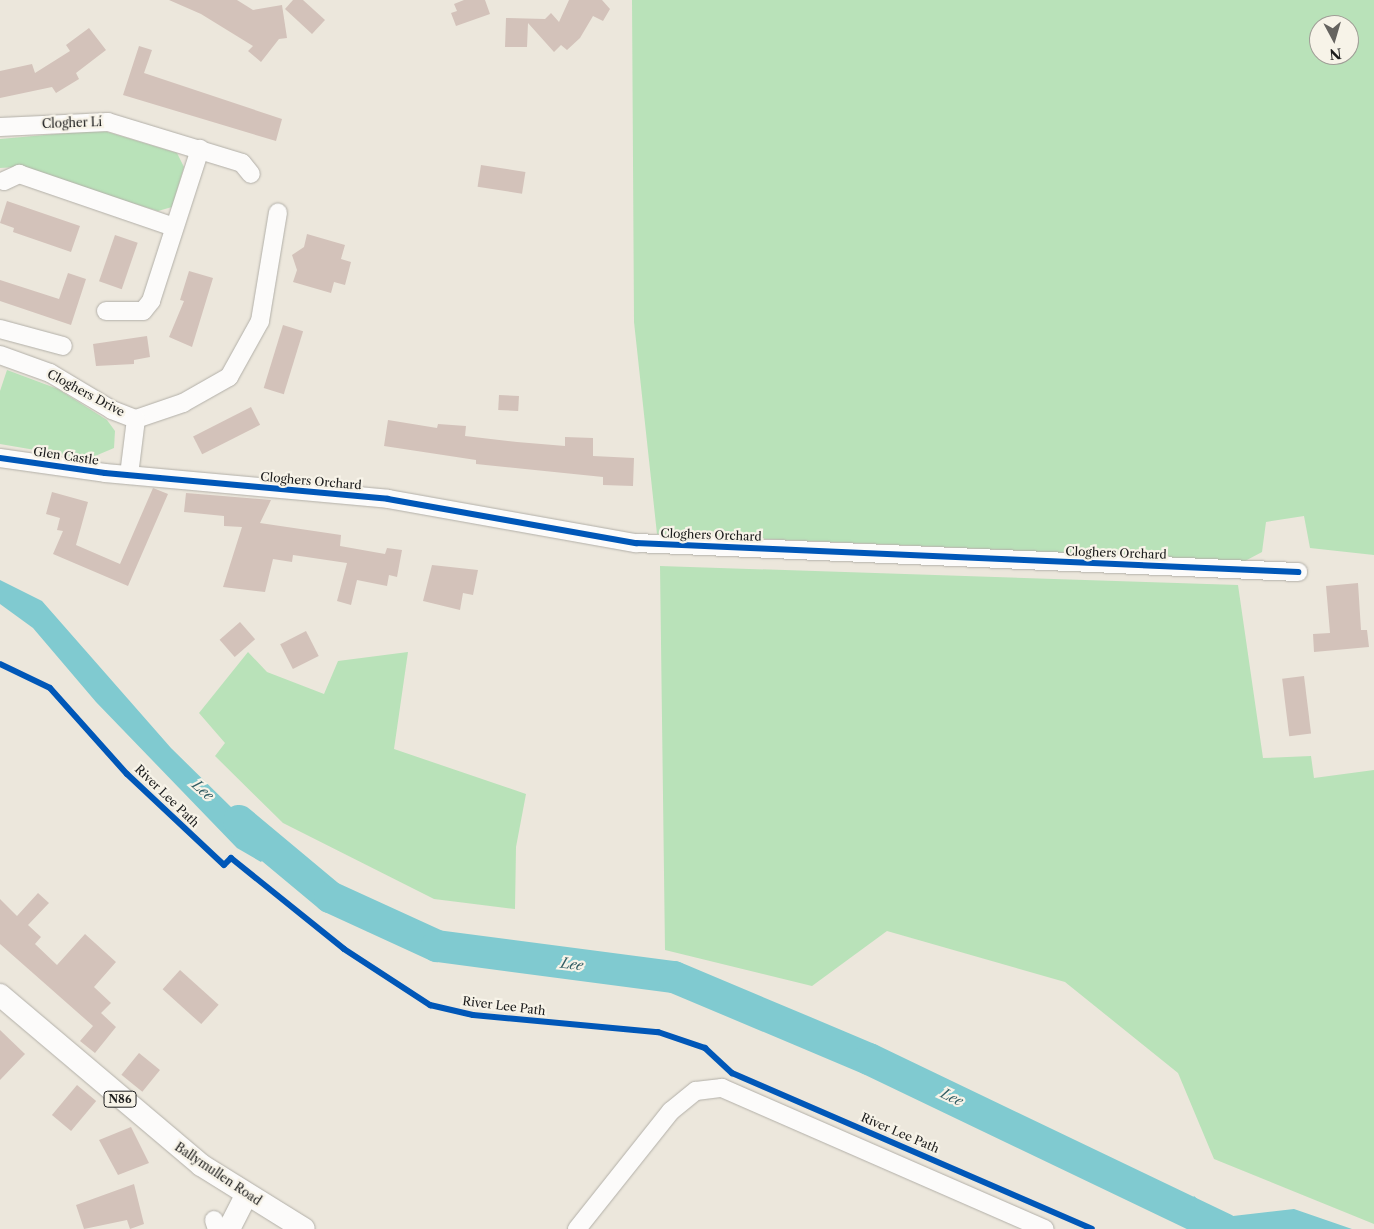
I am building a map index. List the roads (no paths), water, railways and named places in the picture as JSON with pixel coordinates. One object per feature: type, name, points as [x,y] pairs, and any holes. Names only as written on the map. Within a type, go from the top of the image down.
[{"type":"main road","name":"Ballymullen Road","points":[[0,995],[151,1126],[247,1194],[304,1229]]},
{"type":"main road","points":[[220,1226],[247,1194]]},
{"type":"street","name":"Clogher Lí","points":[[0,127],[108,122],[200,148],[242,163],[251,174]]},
{"type":"street","points":[[106,311],[122,315],[146,306],[200,148]]},
{"type":"street","points":[[4,181],[19,174],[174,226]]},
{"type":"street","name":"Cloghers Drive","points":[[0,355],[50,372],[112,410],[136,419],[183,403],[229,377],[260,321],[278,212]]},
{"type":"street","points":[[0,329],[63,346]]},
{"type":"street","points":[[129,475],[136,419]]},
{"type":"street","name":"Glen Castle","points":[[0,458],[129,475]]},
{"type":"street","name":"Cloghers Orchard","points":[[129,475],[388,499],[636,543],[1298,572]]},
{"type":"street","points":[[577,1229],[671,1111],[696,1091],[722,1088],[1044,1229]]},
{"type":"water","points":[[0,580],[42,601],[171,748],[231,807],[278,843],[261,862],[237,848],[96,702],[33,628],[0,604]]},
{"type":"water","points":[[1194,1196],[1206,1207],[1233,1216],[1294,1209],[1352,1229],[1194,1229],[1179,1222]]},
{"type":"waterway","name":"Lee","points":[[239,821],[330,897],[437,946],[674,977],[869,1059],[1224,1229]]}]
